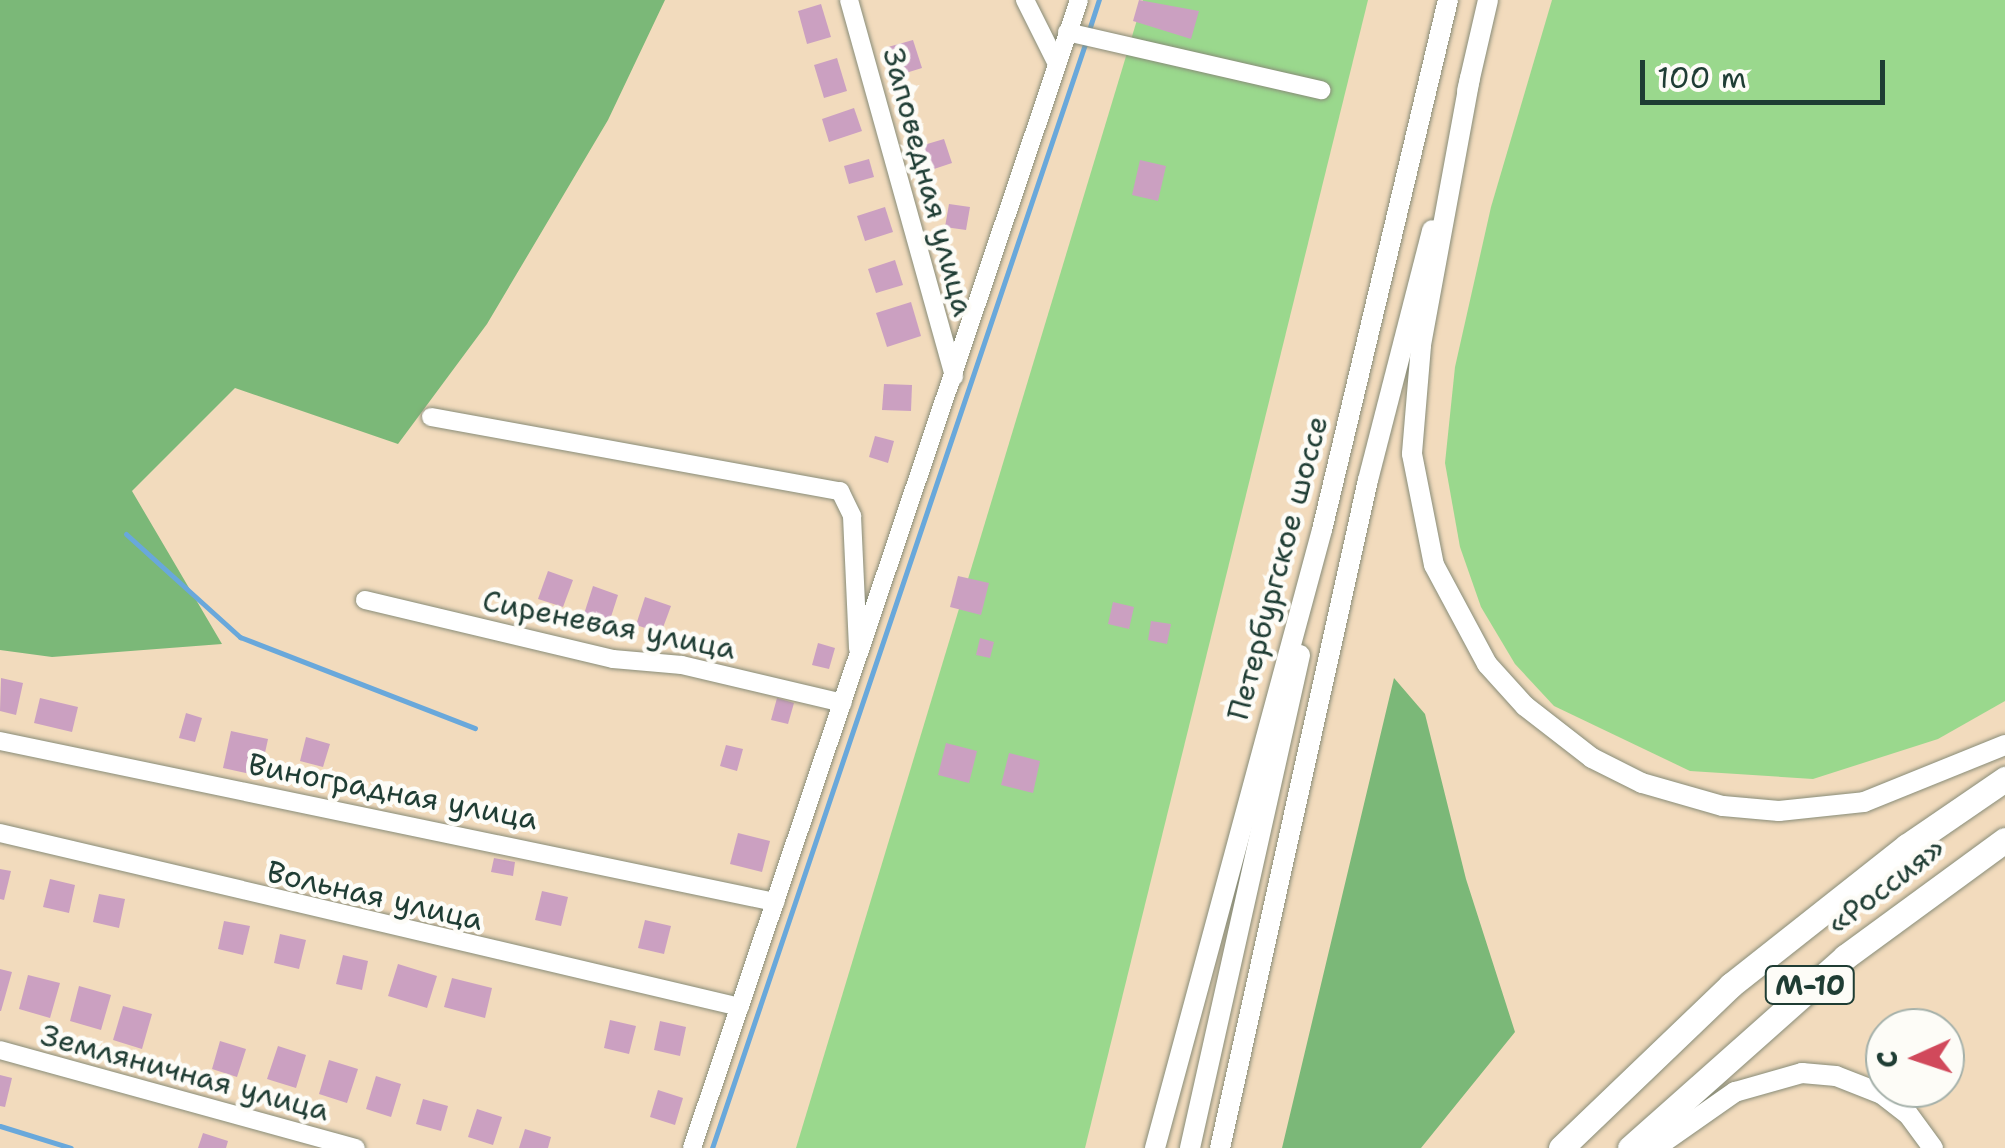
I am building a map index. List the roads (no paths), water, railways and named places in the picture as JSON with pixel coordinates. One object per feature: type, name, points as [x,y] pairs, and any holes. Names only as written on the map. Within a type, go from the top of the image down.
[{"type":"highway","name":"«Россия»","points":[[1561,1148],[1648,1061],[1818,914],[2005,779]]},
{"type":"highway","name":"«Россия»","points":[[1630,1148],[1830,970],[2005,840]]},
{"type":"main road","name":"Петербургское шоссе","points":[[1155,1148],[1322,530],[1448,0]]},
{"type":"main road","points":[[1220,1148],[1368,480],[1488,0]]},
{"type":"main road","points":[[1470,78],[1421,346],[1412,454],[1434,565],[1457,616],[1496,675],[1546,725],[1592,758],[1642,783],[1723,806],[1780,811],[1864,802],[2005,746]]},
{"type":"main road","points":[[1190,1148],[1308,620],[1322,530]]},
{"type":"main road","points":[[1656,1148],[1735,1092],[1802,1074],[1836,1076],[1882,1094],[1908,1114],[1933,1148]]},
{"type":"street","name":"Заповедная улица","points":[[849,0],[954,378]]},
{"type":"street","points":[[1026,0],[1057,64]]},
{"type":"street","points":[[692,1148],[1057,64],[1081,35],[1079,0]]},
{"type":"street","points":[[1081,35],[1321,90]]},
{"type":"street","points":[[431,418],[840,490],[852,516],[858,659]]},
{"type":"street","name":"Сиреневая улица","points":[[366,600],[613,659],[682,665],[843,703]]},
{"type":"street","name":"Виноградная улица","points":[[0,741],[775,902]]},
{"type":"street","name":"Вольная улица","points":[[0,832],[740,1007]]},
{"type":"street","name":"Земляничная улица","points":[[0,1050],[356,1148]]},
{"type":"waterway","points":[[1089,30],[1099,0]]},
{"type":"waterway","points":[[712,1148],[1086,41]]},
{"type":"waterway","points":[[126,534],[240,637],[475,728]]},
{"type":"waterway","points":[[0,1126],[71,1148]]}]
